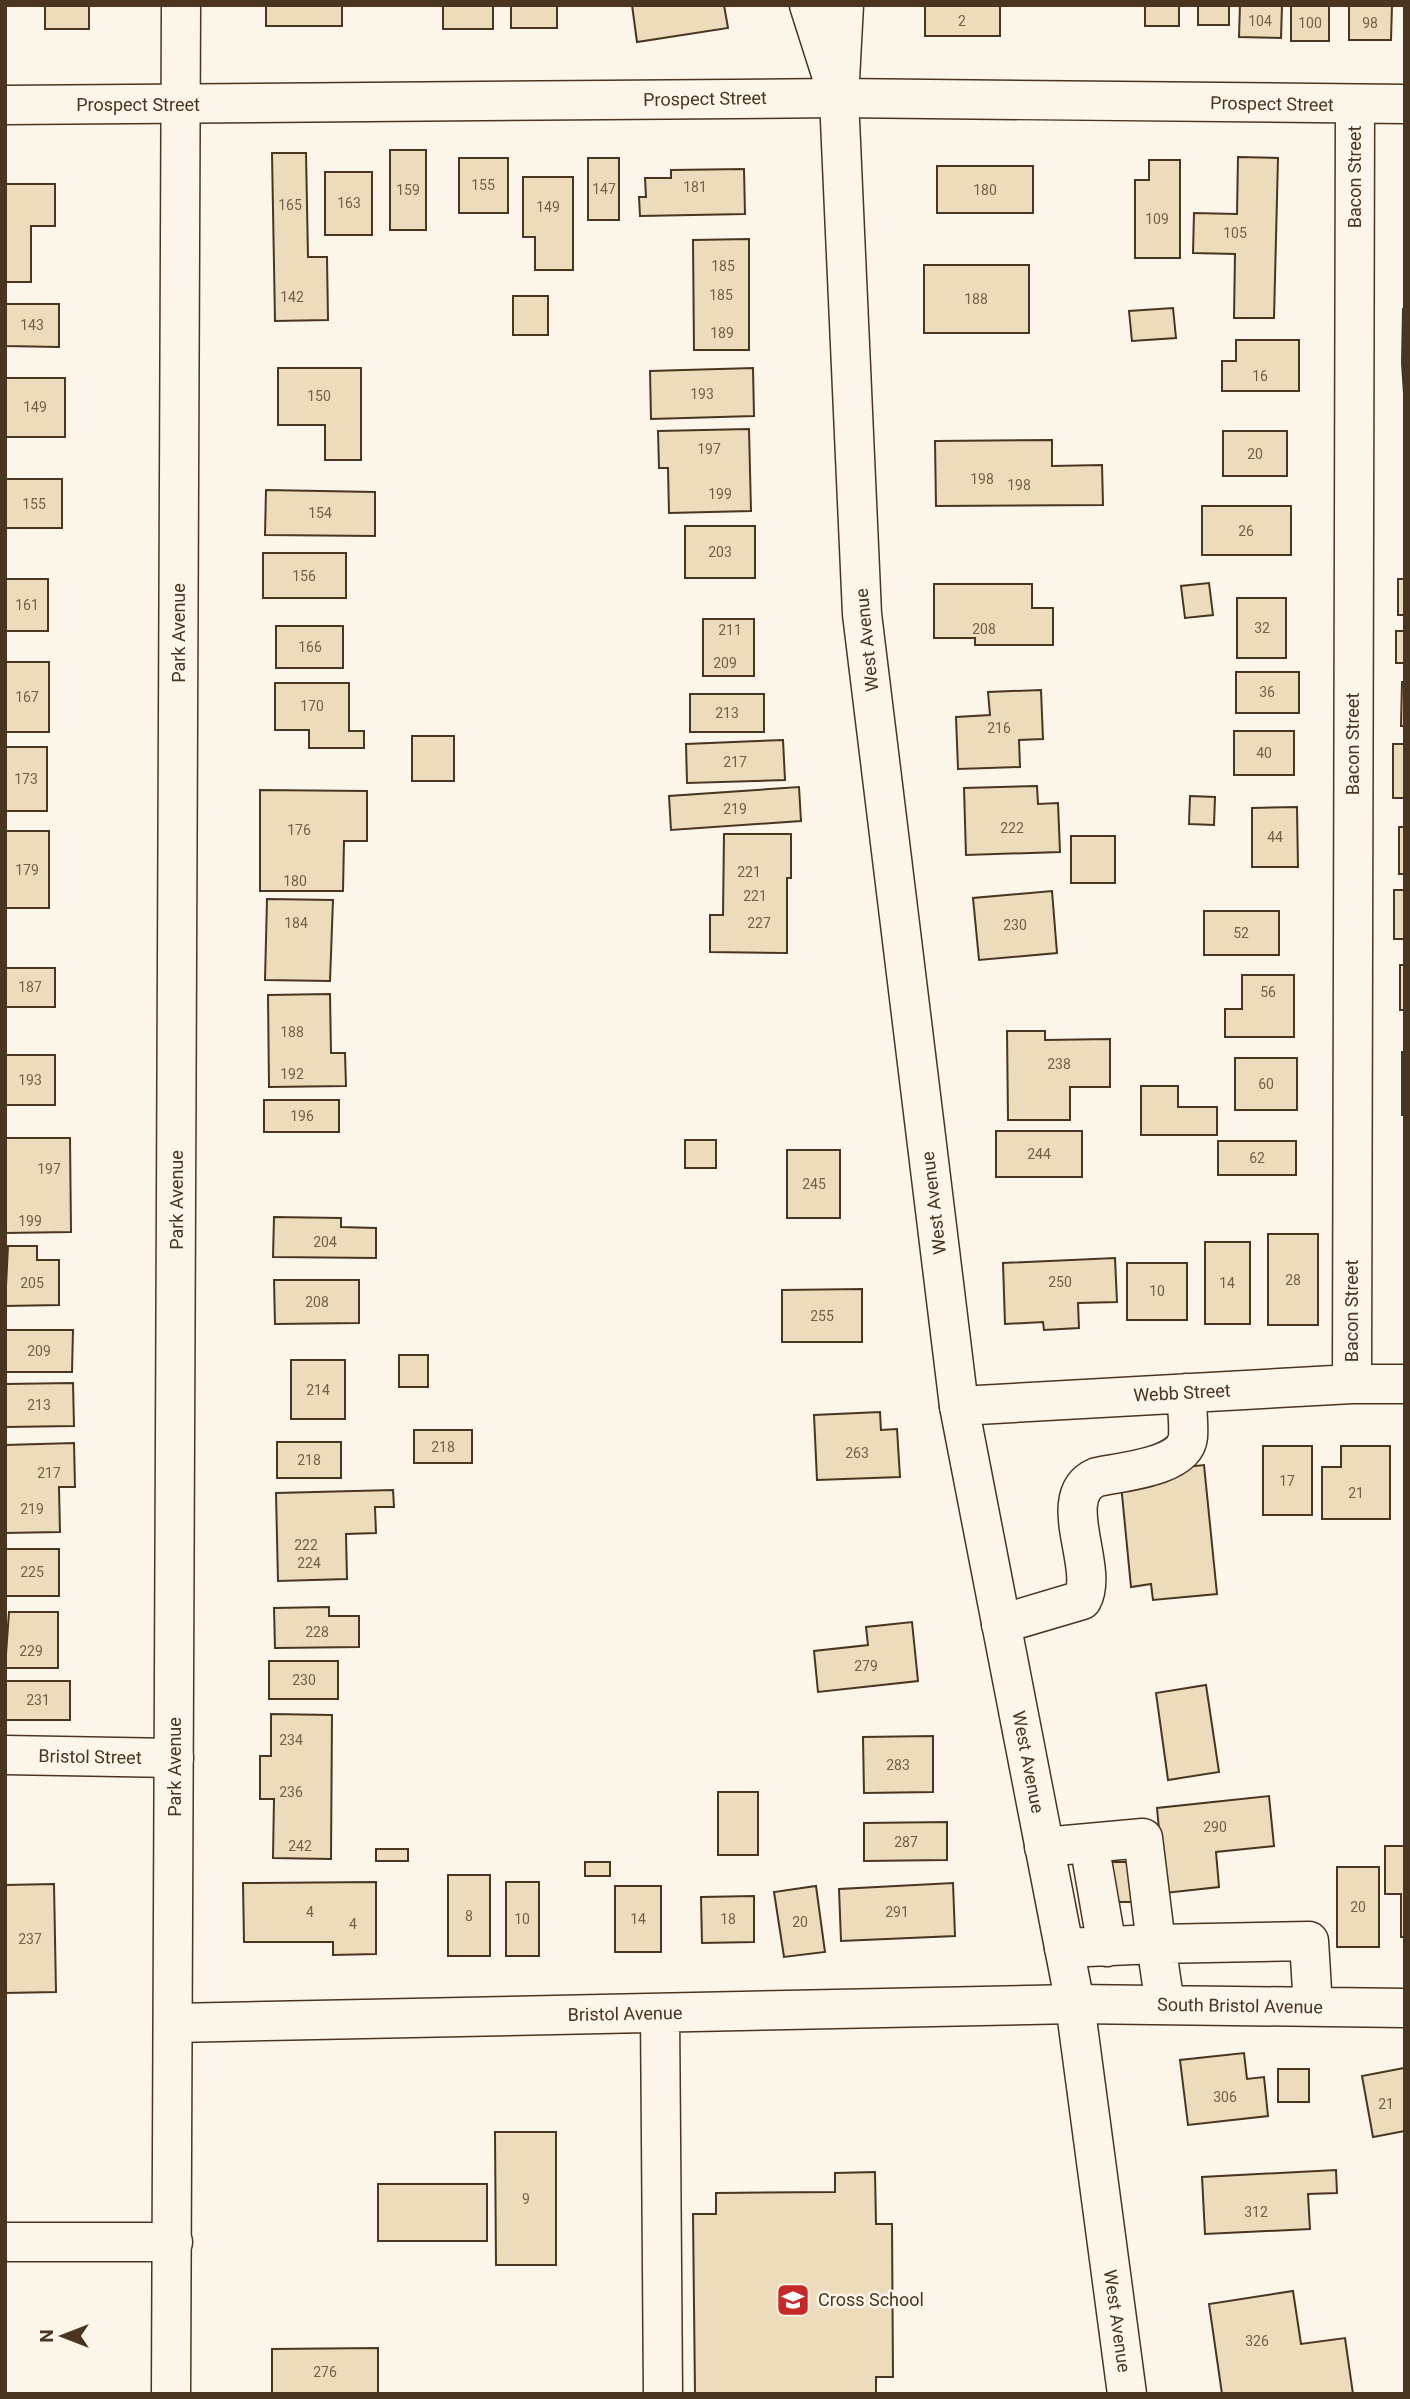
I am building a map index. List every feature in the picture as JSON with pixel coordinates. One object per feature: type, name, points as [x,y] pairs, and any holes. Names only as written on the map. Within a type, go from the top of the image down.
[{"type":"main road","name":"Park Avenue","points":[[171,2394],[181,5]]},
{"type":"main road","name":"West Avenue","points":[[809,5],[839,98],[862,614],[959,1406],[1075,2004],[1127,2394]]},
{"type":"main road","points":[[839,98],[844,5]]},
{"type":"main road","name":"Prospect Street","points":[[5,105],[839,98],[1405,104]]},
{"type":"main road","name":"Bacon Street","points":[[1352,1384],[1355,105]]},
{"type":"main road","name":"Webb Street","points":[[959,1406],[1352,1384],[1405,1384]]},
{"type":"main road","points":[[1001,1624],[1082,1600],[1087,1591],[1087,1577],[1078,1506],[1079,1492],[1088,1481],[1165,1462],[1183,1452],[1188,1439],[1186,1393]]},
{"type":"main road","name":"Bristol Street","points":[[5,1755],[174,1758]]},
{"type":"main road","points":[[1044,1847],[1143,1838],[1165,2005]]},
{"type":"main road","points":[[1088,1843],[1107,1947]]},
{"type":"main road","points":[[1064,1948],[1309,1941],[1313,2007]]},
{"type":"main road","name":"Bristol Avenue","points":[[174,2023],[1075,2004]]},
{"type":"main road","name":"South Bristol Avenue","points":[[1075,2004],[1405,2008]]},
{"type":"main road","points":[[660,2013],[663,2394]]},
{"type":"main road","points":[[5,2242],[173,2242]]},
{"type":"building","points":[[45,5],[89,5],[89,29],[45,29]]},
{"type":"building","points":[[266,5],[342,5],[342,26],[266,26]]},
{"type":"building","points":[[443,5],[493,5],[493,29],[443,29]]},
{"type":"building","points":[[511,5],[557,5],[557,28],[511,28]]},
{"type":"building","points":[[632,5],[724,5],[728,28],[637,42]]},
{"type":"building","points":[[925,5],[1000,5],[1000,36],[925,36]]},
{"type":"building","points":[[1145,5],[1179,5],[1179,26],[1145,26]]},
{"type":"building","points":[[1198,5],[1229,5],[1229,25],[1198,25]]},
{"type":"building","points":[[1240,5],[1282,5],[1281,38],[1239,37]]},
{"type":"building","points":[[1291,5],[1329,5],[1329,41],[1291,41]]},
{"type":"building","points":[[1349,5],[1392,5],[1391,40],[1349,40]]},
{"type":"building","points":[[390,150],[426,150],[426,230],[390,230]]},
{"type":"building","points":[[272,153],[306,153],[308,257],[327,257],[328,320],[275,321]]},
{"type":"building","points":[[1238,157],[1278,158],[1274,318],[1234,318],[1235,254],[1193,253],[1194,213],[1237,214]]},
{"type":"building","points":[[459,158],[508,158],[508,213],[459,213]]},
{"type":"building","points":[[588,158],[619,158],[619,220],[588,220]]},
{"type":"building","points":[[1149,160],[1180,160],[1180,258],[1135,258],[1135,180],[1149,180]]},
{"type":"building","points":[[937,166],[1033,166],[1033,213],[937,213]]},
{"type":"building","points":[[744,169],[745,214],[640,216],[639,197],[646,197],[645,178],[671,178],[671,170]]},
{"type":"building","points":[[325,172],[372,172],[372,235],[325,235]]},
{"type":"building","points":[[523,177],[573,177],[573,270],[535,270],[535,237],[523,237]]},
{"type":"building","points":[[5,184],[55,184],[55,226],[31,226],[31,282],[5,282]]},
{"type":"building","points":[[749,239],[749,350],[694,350],[693,240]]},
{"type":"building","points":[[924,265],[1029,265],[1029,333],[924,333]]},
{"type":"building","points":[[513,296],[548,296],[548,335],[513,335]]},
{"type":"building","points":[[5,304],[59,304],[59,347],[5,346]]},
{"type":"building","points":[[1173,308],[1176,338],[1132,341],[1129,311]]},
{"type":"building","points":[[1405,309],[1405,410],[1402,363]]},
{"type":"building","points":[[1236,340],[1299,340],[1299,391],[1222,391],[1222,361],[1236,361]]},
{"type":"building","points":[[278,368],[361,368],[361,460],[325,460],[325,425],[278,425]]},
{"type":"building","points":[[753,368],[754,416],[651,419],[650,371]]},
{"type":"building","points":[[5,378],[65,378],[65,437],[5,437]]},
{"type":"building","points":[[749,429],[751,511],[669,513],[668,468],[659,468],[658,431]]},
{"type":"building","points":[[1223,431],[1287,431],[1287,476],[1223,476]]},
{"type":"building","points":[[1052,440],[1052,466],[1102,465],[1103,505],[936,506],[935,441]]},
{"type":"building","points":[[5,479],[62,479],[62,528],[5,528]]},
{"type":"building","points":[[266,490],[375,492],[375,536],[265,535]]},
{"type":"building","points":[[1202,506],[1291,506],[1291,555],[1202,555]]},
{"type":"building","points":[[685,526],[755,526],[755,578],[685,578]]},
{"type":"building","points":[[263,553],[346,553],[346,598],[263,598]]},
{"type":"building","points":[[5,579],[48,579],[48,631],[5,631]]},
{"type":"building","points":[[1398,579],[1405,579],[1405,615],[1398,615]]},
{"type":"building","points":[[1209,583],[1213,615],[1185,618],[1181,586]]},
{"type":"building","points":[[934,584],[1032,584],[1032,608],[1053,608],[1053,645],[975,645],[975,638],[934,638]]},
{"type":"building","points":[[1237,598],[1286,598],[1286,658],[1237,658]]},
{"type":"building","points":[[703,619],[754,619],[754,676],[703,676]]},
{"type":"building","points":[[276,626],[343,626],[343,668],[276,668]]},
{"type":"building","points":[[1396,631],[1405,631],[1405,663],[1396,663]]},
{"type":"building","points":[[5,662],[49,662],[49,732],[5,732]]},
{"type":"building","points":[[1236,672],[1299,672],[1299,713],[1236,713]]},
{"type":"building","points":[[1402,682],[1405,682],[1405,726],[1401,726]]},
{"type":"building","points":[[275,683],[349,683],[349,731],[364,731],[364,748],[309,748],[309,730],[275,730]]},
{"type":"building","points":[[1041,690],[1043,739],[1019,740],[1020,767],[958,769],[956,717],[990,715],[988,692]]},
{"type":"building","points":[[690,694],[764,694],[764,732],[690,732]]},
{"type":"building","points":[[1234,731],[1294,731],[1294,775],[1234,775]]},
{"type":"building","points":[[412,736],[454,736],[454,781],[412,781]]},
{"type":"building","points":[[783,740],[785,780],[687,783],[686,744]]},
{"type":"building","points":[[1393,744],[1405,744],[1405,798],[1393,798]]},
{"type":"building","points":[[5,747],[47,747],[47,811],[5,811]]},
{"type":"building","points":[[1037,786],[1038,804],[1058,803],[1060,852],[966,855],[964,788]]},
{"type":"building","points":[[799,787],[801,821],[671,830],[669,796]]},
{"type":"building","points":[[260,790],[367,791],[367,841],[344,841],[343,891],[260,891]]},
{"type":"building","points":[[1190,796],[1215,797],[1214,825],[1189,824]]},
{"type":"building","points":[[1297,807],[1298,867],[1252,867],[1252,808]]},
{"type":"building","points":[[1399,827],[1405,827],[1405,874],[1399,874]]},
{"type":"building","points":[[5,831],[49,831],[49,908],[5,908]]},
{"type":"building","points":[[724,834],[791,834],[791,878],[787,878],[787,953],[710,952],[710,915],[723,915]]},
{"type":"building","points":[[1071,836],[1115,836],[1115,883],[1071,883]]},
{"type":"building","points":[[1394,890],[1405,890],[1405,939],[1394,939]]},
{"type":"building","points":[[1052,891],[1057,953],[979,960],[973,898]]},
{"type":"building","points":[[267,899],[333,900],[330,981],[265,980]]},
{"type":"building","points":[[1204,911],[1279,911],[1279,955],[1204,955]]},
{"type":"building","points":[[1400,965],[1405,965],[1405,1010],[1400,1010]]},
{"type":"building","points":[[5,968],[55,968],[55,1007],[5,1007]]},
{"type":"building","points":[[1242,975],[1294,975],[1294,1037],[1225,1037],[1225,1009],[1242,1009]]},
{"type":"building","points":[[330,994],[331,1053],[345,1053],[346,1086],[269,1087],[268,995]]},
{"type":"building","points":[[1007,1031],[1045,1031],[1045,1040],[1110,1039],[1110,1087],[1070,1087],[1070,1120],[1008,1120]]},
{"type":"building","points":[[1402,1052],[1405,1052],[1405,1115],[1402,1115]]},
{"type":"building","points":[[5,1055],[55,1055],[55,1105],[5,1105]]},
{"type":"building","points":[[1235,1058],[1297,1058],[1297,1110],[1235,1110]]},
{"type":"building","points":[[1141,1086],[1178,1086],[1178,1107],[1217,1107],[1217,1135],[1141,1135]]},
{"type":"building","points":[[264,1100],[339,1100],[339,1132],[264,1132]]},
{"type":"building","points":[[996,1131],[1082,1131],[1082,1177],[996,1177]]},
{"type":"building","points":[[5,1138],[70,1138],[71,1232],[5,1233]]},
{"type":"building","points":[[685,1140],[716,1140],[716,1168],[685,1168]]},
{"type":"building","points":[[1218,1141],[1296,1141],[1296,1175],[1218,1175]]},
{"type":"building","points":[[787,1150],[840,1150],[840,1218],[787,1218]]},
{"type":"building","points":[[274,1217],[341,1218],[341,1227],[376,1228],[376,1258],[273,1257]]},
{"type":"building","points":[[1268,1234],[1318,1234],[1318,1325],[1268,1325]]},
{"type":"building","points":[[1205,1242],[1250,1242],[1250,1324],[1205,1324]]},
{"type":"building","points":[[8,1246],[37,1246],[37,1260],[59,1260],[59,1305],[5,1306]]},
{"type":"building","points":[[1115,1258],[1117,1302],[1078,1303],[1079,1328],[1044,1330],[1043,1322],[1005,1324],[1003,1263]]},
{"type":"building","points":[[1127,1263],[1187,1263],[1187,1320],[1127,1320]]},
{"type":"building","points":[[274,1280],[359,1280],[359,1323],[275,1324]]},
{"type":"building","points":[[862,1289],[862,1342],[782,1342],[782,1290]]},
{"type":"building","points":[[5,1330],[73,1330],[72,1372],[5,1372]]},
{"type":"building","points":[[399,1355],[428,1355],[428,1387],[399,1387]]},
{"type":"building","points":[[291,1360],[345,1360],[345,1419],[291,1419]]},
{"type":"building","points":[[73,1383],[74,1426],[5,1427],[5,1384]]},
{"type":"building","points":[[880,1412],[881,1430],[897,1429],[900,1477],[817,1480],[814,1415]]},
{"type":"building","points":[[414,1430],[472,1430],[472,1463],[414,1463]]},
{"type":"building","points":[[277,1442],[341,1442],[341,1478],[277,1478]]},
{"type":"building","points":[[74,1443],[75,1487],[59,1487],[60,1532],[5,1533],[5,1445]]},
{"type":"building","points":[[1263,1446],[1312,1446],[1312,1515],[1263,1515]]},
{"type":"building","points":[[1341,1446],[1390,1446],[1390,1519],[1322,1519],[1322,1467],[1341,1467]]},
{"type":"building","points":[[1204,1465],[1217,1594],[1153,1600],[1151,1584],[1131,1587],[1120,1474]]},
{"type":"building","points":[[393,1490],[394,1507],[375,1507],[376,1533],[346,1534],[347,1579],[278,1581],[276,1493]]},
{"type":"building","points":[[5,1549],[59,1549],[59,1596],[5,1596]]},
{"type":"building","points":[[329,1607],[329,1616],[359,1616],[359,1647],[275,1648],[274,1608]]},
{"type":"building","points":[[9,1612],[58,1612],[58,1668],[5,1668]]},
{"type":"building","points":[[912,1622],[918,1681],[818,1692],[814,1651],[868,1645],[866,1627]]},
{"type":"building","points":[[269,1661],[338,1661],[338,1699],[269,1699]]},
{"type":"building","points":[[5,1681],[70,1681],[70,1720],[5,1720]]},
{"type":"building","points":[[1206,1685],[1219,1772],[1168,1780],[1156,1693]]},
{"type":"building","points":[[271,1714],[332,1715],[331,1859],[273,1858],[274,1799],[260,1799],[260,1756],[271,1756]]},
{"type":"building","points":[[933,1736],[933,1792],[864,1793],[863,1737]]},
{"type":"building","points":[[718,1792],[758,1792],[758,1855],[718,1855]]},
{"type":"building","points":[[1269,1796],[1274,1846],[1216,1852],[1219,1887],[1165,1893],[1157,1808]]},
{"type":"building","points":[[947,1822],[947,1860],[864,1861],[864,1823]]},
{"type":"building","points":[[1385,1846],[1405,1846],[1405,1937],[1401,1937],[1401,1894],[1385,1894]]},
{"type":"building","points":[[376,1849],[408,1849],[408,1861],[376,1861]]},
{"type":"building","points":[[585,1862],[610,1862],[610,1876],[585,1876]]},
{"type":"building","points":[[1102,1862],[1139,1862],[1139,1902],[1102,1902]]},
{"type":"building","points":[[1337,1867],[1379,1867],[1379,1947],[1337,1947]]},
{"type":"building","points":[[448,1875],[490,1875],[490,1956],[448,1956]]},
{"type":"building","points":[[376,1882],[376,1954],[333,1955],[333,1942],[244,1942],[243,1883]]},
{"type":"building","points":[[506,1882],[539,1882],[539,1956],[506,1956]]},
{"type":"building","points":[[953,1883],[955,1936],[841,1941],[839,1889]]},
{"type":"building","points":[[54,1884],[56,1992],[5,1993],[5,1885]]},
{"type":"building","points":[[615,1886],[661,1886],[661,1952],[615,1952]]},
{"type":"building","points":[[816,1886],[825,1952],[784,1957],[774,1892]]},
{"type":"building","points":[[754,1896],[754,1942],[702,1943],[701,1897]]},
{"type":"building","points":[[1244,2053],[1247,2079],[1264,2077],[1268,2116],[1188,2125],[1180,2060]]},
{"type":"building","points":[[1404,2068],[1405,2131],[1373,2137],[1362,2076]]},
{"type":"building","points":[[1278,2069],[1309,2069],[1309,2102],[1278,2102]]},
{"type":"building","points":[[495,2132],[556,2132],[556,2265],[496,2265]]},
{"type":"building","points":[[1336,2170],[1337,2193],[1308,2194],[1310,2229],[1205,2234],[1202,2177]]},
{"type":"building","name":"Cross School","points":[[875,2172],[876,2224],[892,2224],[893,2377],[876,2377],[876,2394],[695,2394],[693,2214],[716,2214],[716,2193],[835,2192],[835,2173]]},
{"type":"building","points":[[378,2184],[487,2184],[487,2241],[378,2241]]},
{"type":"building","points":[[1293,2291],[1301,2344],[1345,2338],[1353,2394],[1222,2394],[1209,2304]]},
{"type":"building","points":[[378,2348],[378,2394],[272,2394],[272,2349]]},
{"type":"place","name":"Cross School","points":[[793,2300]]}]
